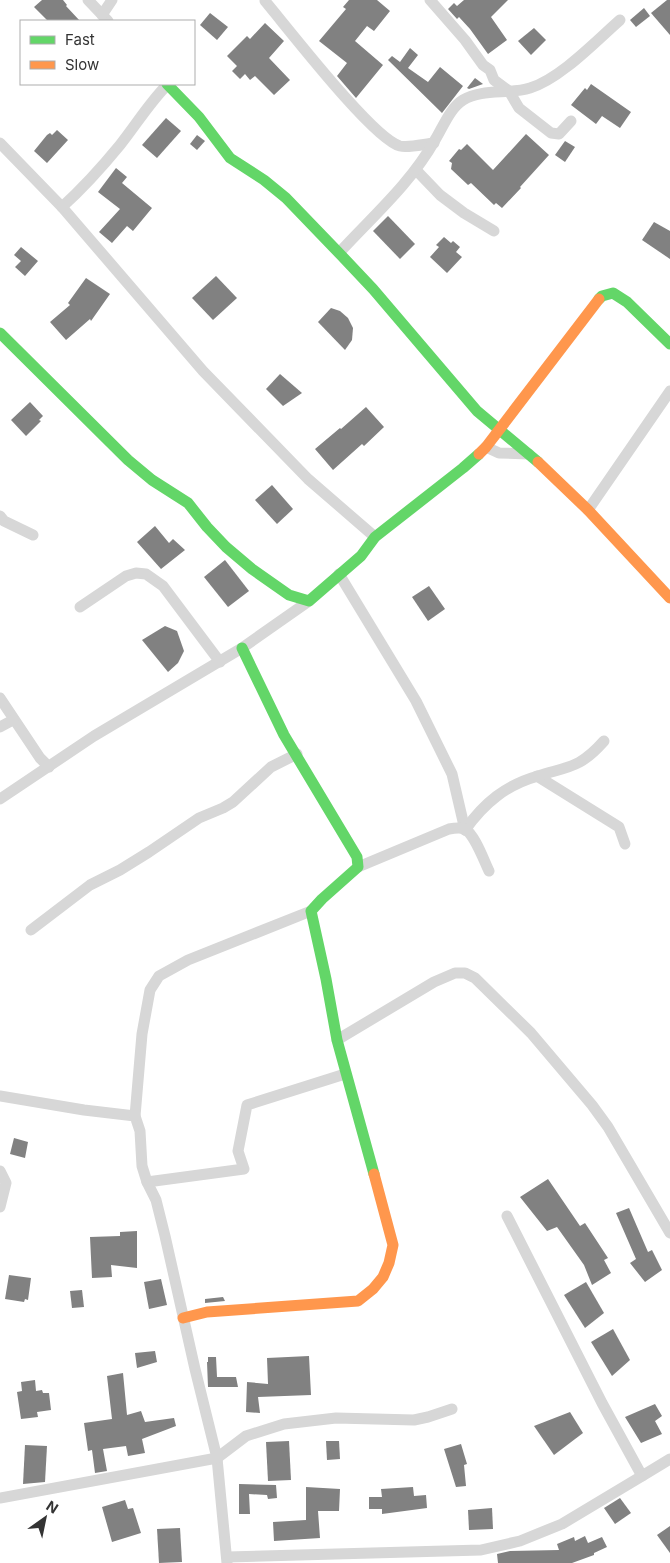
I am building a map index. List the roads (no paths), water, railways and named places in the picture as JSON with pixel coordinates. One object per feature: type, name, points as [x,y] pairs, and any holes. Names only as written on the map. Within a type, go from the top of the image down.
[{"type":"street","points":[[88,0],[105,18],[112,0]]},
{"type":"street","points":[[430,0],[483,65],[490,70],[494,80],[509,91],[519,108],[551,133],[559,134],[571,121]]},
{"type":"street","points":[[264,1],[349,101],[379,133],[401,146],[434,143]]},
{"type":"street","points":[[340,253],[416,170],[454,108],[462,100],[474,94],[528,89],[543,83],[563,69],[620,20]]},
{"type":"street","points":[[62,207],[84,187],[166,85]]},
{"type":"street","points":[[168,85],[199,117],[230,158],[264,180],[286,198],[340,253],[373,289],[477,412],[529,454],[588,510],[669,595]]},
{"type":"street","points":[[0,143],[62,207],[203,371],[308,479],[375,537]]},
{"type":"street","points":[[416,170],[440,195],[464,213],[494,231]]},
{"type":"street","points":[[0,799],[122,719],[242,648],[309,601],[361,556],[375,537],[463,468],[486,447],[602,296],[613,293],[627,302],[670,344]]},
{"type":"street","points":[[0,333],[128,460],[152,480],[188,503],[226,547],[264,578],[289,595],[309,601]]},
{"type":"street","points":[[588,510],[670,391]]},
{"type":"street","points":[[486,447],[499,452],[529,454]]},
{"type":"street","points":[[0,516],[4,521],[33,535]]},
{"type":"street","points":[[80,607],[126,576],[136,573],[146,574],[163,586],[220,662]]},
{"type":"street","points":[[339,574],[424,717],[452,774],[465,830]]},
{"type":"street","points":[[242,648],[280,726],[314,787],[357,856],[358,867]]},
{"type":"street","points":[[0,698],[13,720],[40,758],[49,767]]},
{"type":"street","points":[[0,727],[13,720]]},
{"type":"street","points":[[465,830],[475,815],[492,798],[522,781],[576,765],[592,755],[604,741]]},
{"type":"street","points":[[31,930],[90,885],[120,870],[199,818],[233,802],[271,767],[297,754]]},
{"type":"street","points":[[537,776],[619,827],[625,844]]},
{"type":"street","points":[[489,872],[472,836],[465,830],[458,828],[449,829],[358,867],[320,899],[311,911],[188,960],[159,976],[150,990],[142,1034],[134,1116],[140,1130],[142,1166],[156,1200],[217,1458],[227,1560],[481,1550],[520,1541],[562,1524],[670,1459]]},
{"type":"street","points":[[183,1318],[207,1312],[358,1301],[370,1293],[389,1266],[393,1245],[345,1074],[311,911]]},
{"type":"street","points":[[337,1040],[434,982],[455,973],[465,973],[475,978],[531,1033],[592,1105],[608,1127],[670,1232]]},
{"type":"street","points":[[147,1182],[244,1170],[238,1151],[247,1105],[345,1074]]},
{"type":"street","points":[[0,1096],[134,1116]]},
{"type":"street","points":[[0,1171],[6,1183],[0,1207]]},
{"type":"street","points":[[507,1216],[602,1403],[642,1476]]},
{"type":"street","points":[[0,1498],[217,1458],[246,1436],[284,1424],[336,1418],[414,1420],[452,1409]]}]
